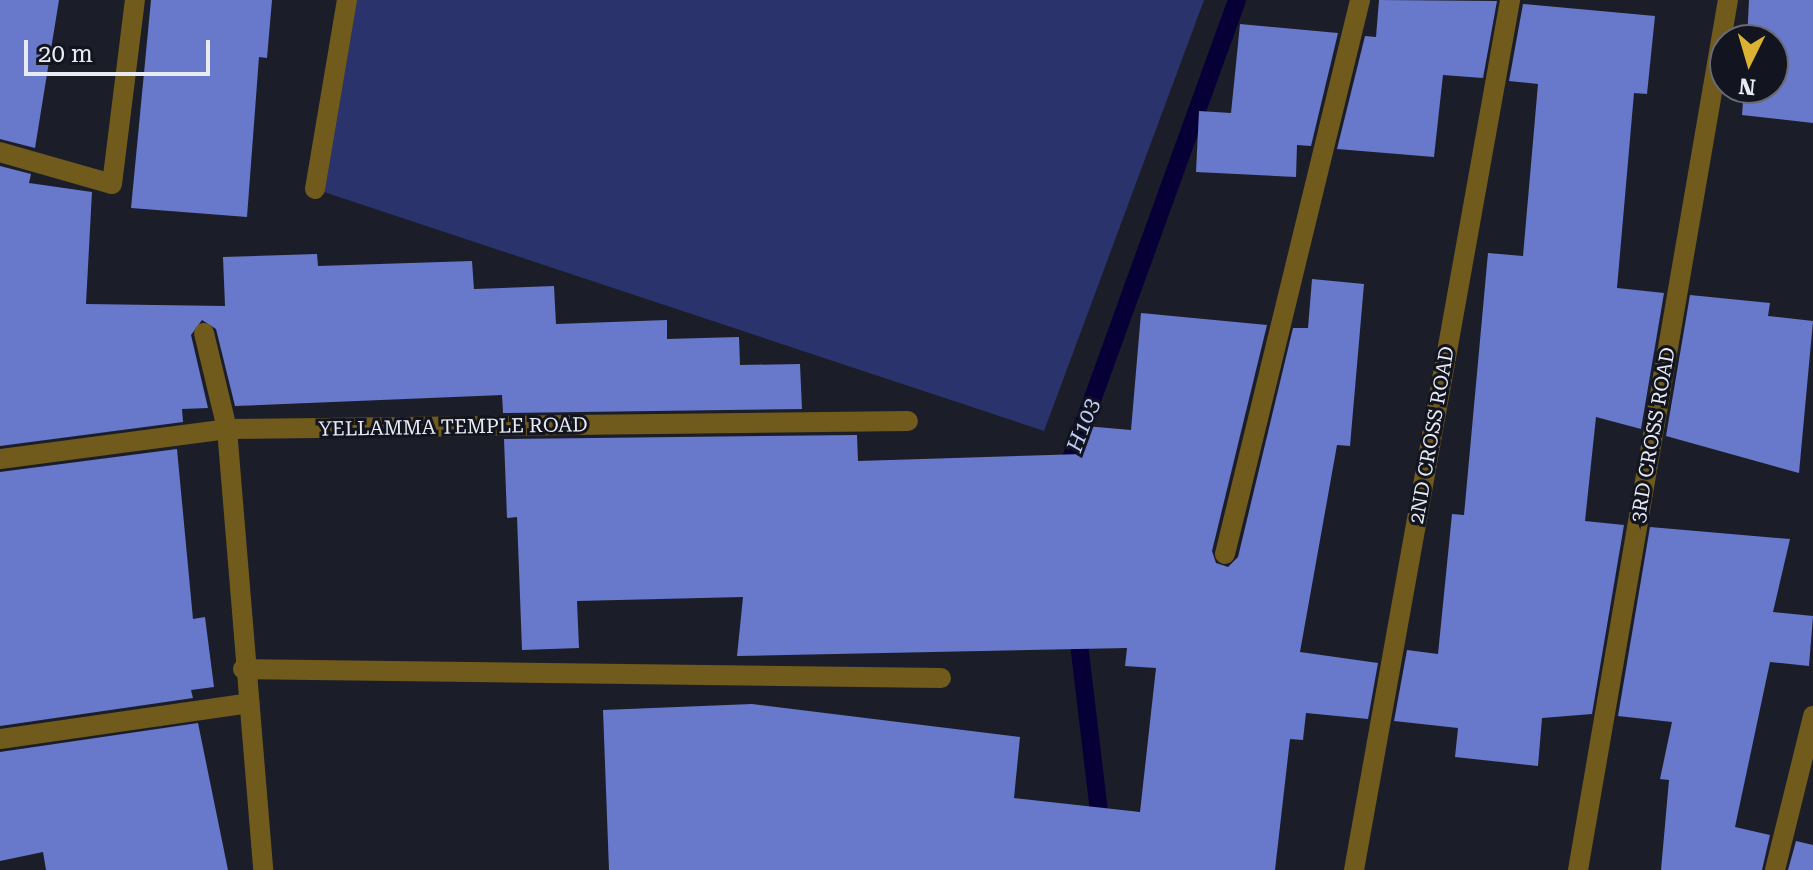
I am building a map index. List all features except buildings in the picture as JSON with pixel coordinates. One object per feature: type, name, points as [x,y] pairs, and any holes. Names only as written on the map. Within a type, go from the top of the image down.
[{"type":"street","points":[[0,152],[112,184],[135,0]]},
{"type":"street","points":[[315,189],[347,0]]},
{"type":"street","points":[[1225,554],[1360,0]]},
{"type":"street","name":"2ND CROSS ROAD","points":[[1354,870],[1510,0]]},
{"type":"street","name":"3RD CROSS ROAD","points":[[1578,870],[1728,0]]},
{"type":"street","points":[[204,333],[227,429],[243,669],[249,703],[263,870]]},
{"type":"street","name":"YELLAMMA TEMPLE ROAD","points":[[0,459],[227,429],[908,421]]},
{"type":"street","points":[[243,669],[941,678]]},
{"type":"street","points":[[0,739],[249,703]]},
{"type":"street","points":[[1775,870],[1813,716]]},
{"type":"shaded area","points":[[347,0],[1204,0],[1044,431],[315,189]]},
{"type":"waterway","name":"H103","points":[[1065,475],[1237,0]]},
{"type":"waterway","name":"H103","points":[[1077,627],[1106,870]]}]
